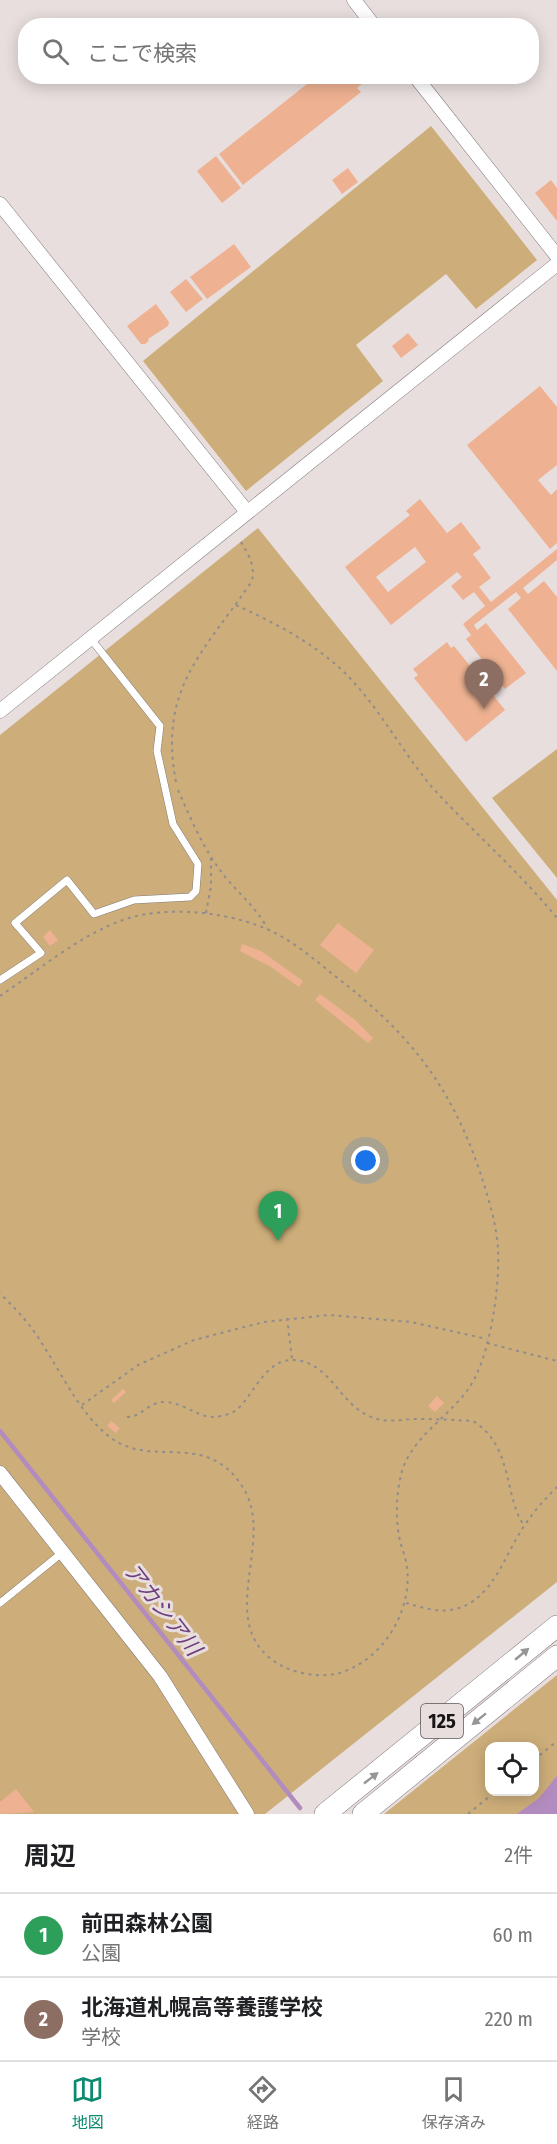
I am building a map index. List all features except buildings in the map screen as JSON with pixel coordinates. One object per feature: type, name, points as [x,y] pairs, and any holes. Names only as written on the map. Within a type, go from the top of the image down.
[{"type":"main road","name":"125","points":[[325,1814],[557,1626]]},
{"type":"main road","name":"125","points":[[363,1814],[557,1656]]},
{"type":"street","points":[[354,0],[368,18]]},
{"type":"street","points":[[421,84],[557,256]]},
{"type":"street","points":[[0,204],[247,512]]},
{"type":"street","points":[[0,711],[557,264]]},
{"type":"street","points":[[0,1473],[160,1676],[247,1814]]},
{"type":"lane","points":[[0,980],[41,953],[15,923],[67,880],[94,914],[134,900],[190,897],[196,891],[198,864],[173,824],[157,751],[160,726],[90,638]]},
{"type":"lane","points":[[0,1603],[63,1551]]},
{"type":"path","points":[[241,542],[254,569],[252,581],[188,672],[177,697],[173,720],[172,764],[177,790],[210,854],[242,898],[260,914],[267,929]]},
{"type":"path","points":[[236,605],[276,623],[315,649],[356,683],[438,794],[531,886],[557,918]]},
{"type":"path","points":[[206,913],[211,886],[210,854]]},
{"type":"path","points":[[0,996],[74,946],[113,924],[146,914],[206,913],[267,929],[295,945],[369,1003],[393,1026],[434,1075],[465,1128],[487,1195],[498,1249],[495,1301],[486,1341],[470,1388],[415,1445],[403,1466],[397,1495],[396,1520],[407,1566],[406,1603],[390,1634],[375,1652],[357,1666],[327,1676],[305,1673],[282,1666],[263,1652],[252,1635],[245,1613],[254,1525],[250,1503],[242,1485],[224,1467],[201,1454],[143,1451],[119,1444],[99,1430],[29,1324],[0,1293]]},
{"type":"path","points":[[82,1405],[138,1365],[194,1340],[287,1318],[329,1315],[411,1322],[557,1361]]},
{"type":"path","points":[[287,1318],[292,1359]]},
{"type":"path","points":[[127,1417],[142,1412],[151,1404],[165,1402],[203,1417],[219,1417],[236,1411],[256,1383],[272,1368],[292,1359],[320,1370],[350,1404],[369,1417],[388,1421],[441,1419],[473,1421],[485,1429],[494,1440],[513,1492],[514,1511],[524,1526]]},
{"type":"path","points":[[406,1603],[430,1610],[452,1610],[477,1600],[493,1581],[524,1526],[557,1487]]},
{"type":"path","points":[[539,1756],[557,1741]]},
{"type":"path","points":[[468,1814],[489,1796]]},
{"type":"shaded area","points":[[431,126],[537,260],[476,309],[446,274],[356,345],[383,381],[246,491],[143,361]]},
{"type":"shaded area","points":[[258,528],[557,900],[557,1582],[265,1814],[0,1814],[0,735]]},
{"type":"shaded area","points":[[557,749],[557,878],[492,798]]},
{"type":"shaded area","points":[[557,1675],[557,1814],[384,1814]]},
{"type":"shaded area","points":[[557,1776],[557,1814],[517,1814],[539,1798]]},
{"type":"waterway","name":"アカシア川","points":[[0,1431],[300,1808]]},
{"type":"place","name":"北海道札幌高等養護学校","points":[[484,709]]},
{"type":"place","name":"前田森林公園","points":[[278,1241]]}]
